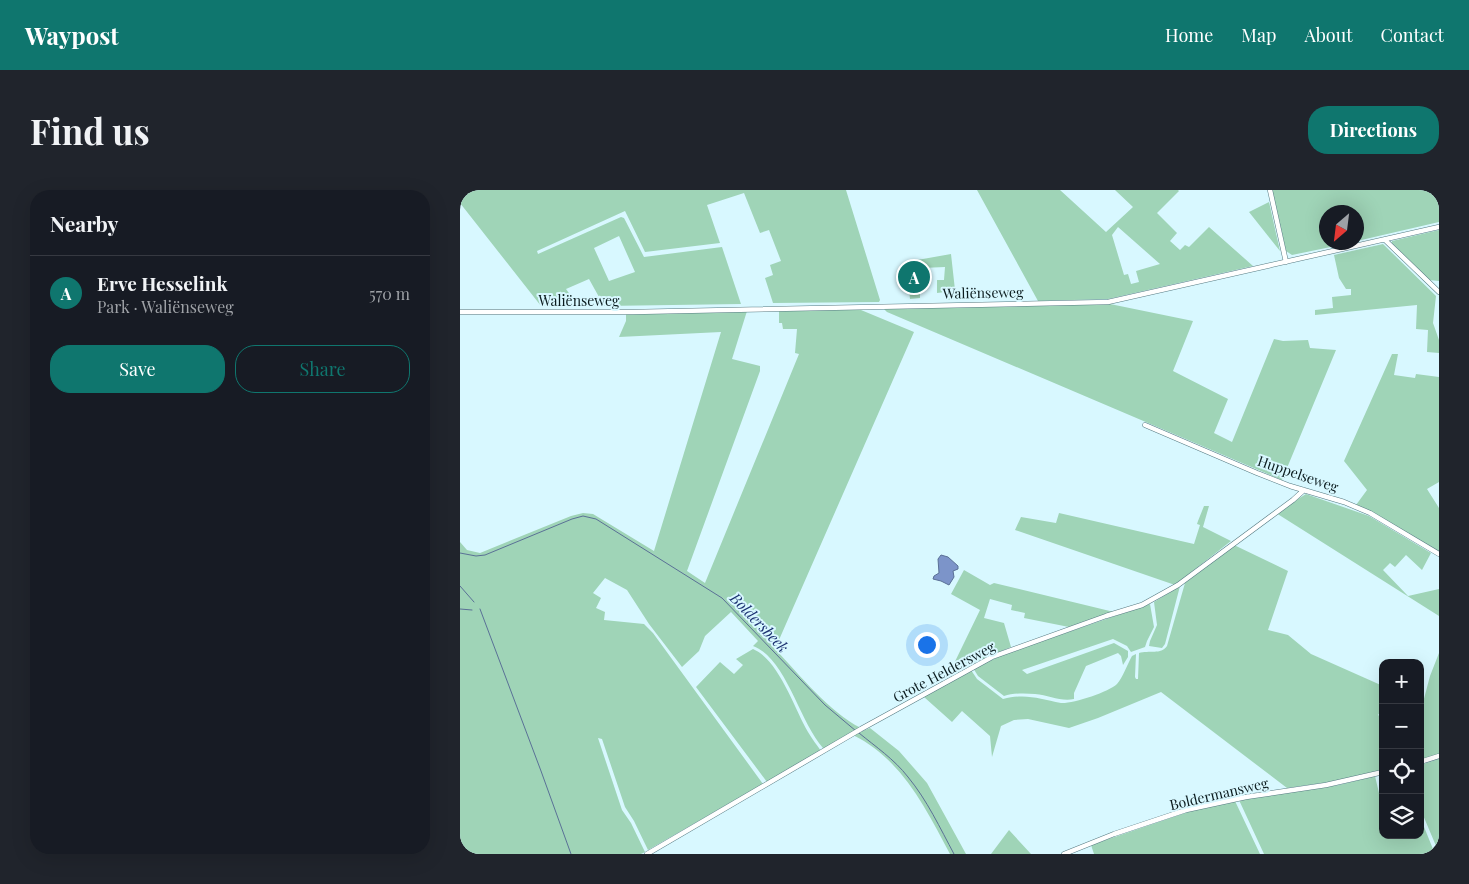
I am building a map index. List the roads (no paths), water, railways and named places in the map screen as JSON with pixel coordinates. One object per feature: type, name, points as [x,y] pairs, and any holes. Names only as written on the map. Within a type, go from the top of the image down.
[{"type":"street","points":[[1270,190],[1286,262]]},
{"type":"street","name":"Waliënseweg","points":[[460,312],[643,311],[1108,302],[1439,227]]},
{"type":"street","points":[[1385,240],[1439,292]]},
{"type":"street","name":"Huppelseweg","points":[[1145,424],[1257,472],[1370,513],[1439,554]]},
{"type":"street","name":"Grote Heldersweg","points":[[647,854],[854,733],[992,657],[1142,605],[1160,596],[1178,585],[1304,490]]},
{"type":"street","points":[[1424,761],[1439,756]]},
{"type":"street","name":"Boldermansweg","points":[[1064,854],[1114,834],[1186,810],[1246,797],[1326,785],[1379,773]]},
{"type":"water","points":[[941,555],[948,557],[958,566],[958,569],[953,571],[954,577],[949,585],[933,579],[939,573],[938,559]]},
{"type":"waterway","name":"Boldersbeek","points":[[460,553],[476,556],[485,555],[572,519],[583,516],[596,519],[722,598],[825,705],[856,731]]},
{"type":"waterway","points":[[460,586],[474,602]]},
{"type":"waterway","points":[[460,609],[472,610]]},
{"type":"waterway","points":[[480,609],[571,854]]},
{"type":"waterway","name":"Boldersbeek","points":[[859,733],[891,759],[908,777],[927,805],[954,854]]},
{"type":"place","name":"Erve Hesselink","points":[[914,277]]}]
